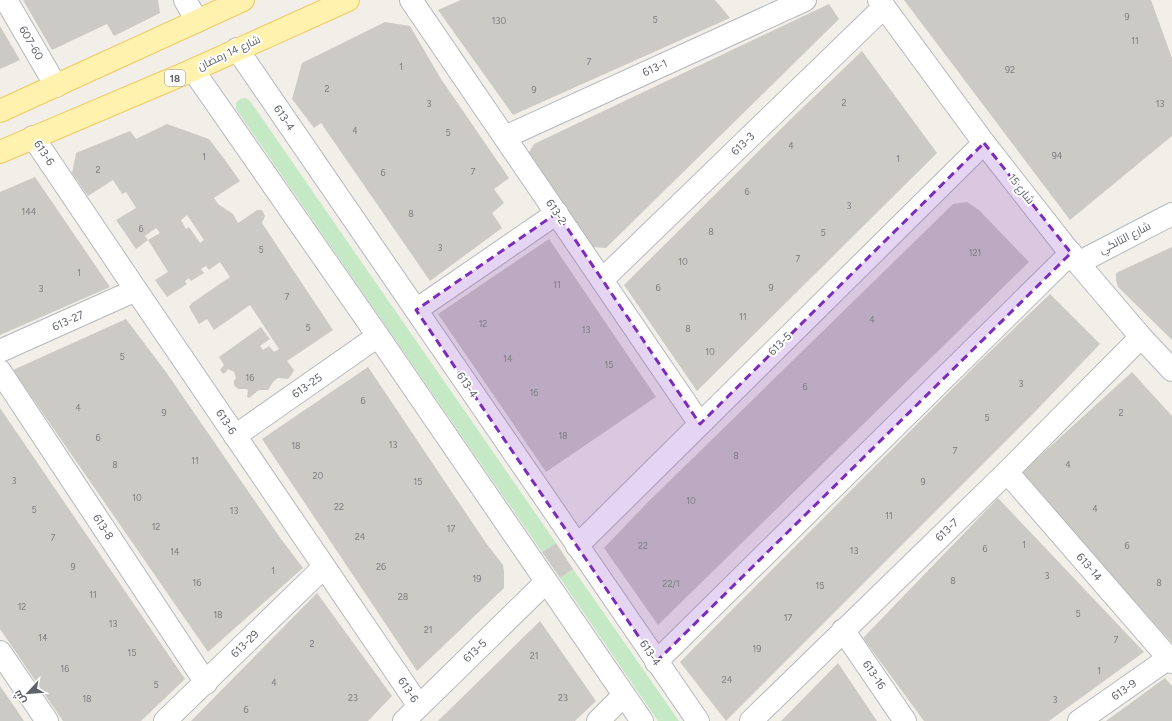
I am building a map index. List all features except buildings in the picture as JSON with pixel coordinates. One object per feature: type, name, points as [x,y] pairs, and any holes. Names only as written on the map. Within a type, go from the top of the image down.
[{"type":"main road","points":[[0,111],[243,0]]},
{"type":"main road","name":"شارع 14 رمضان","points":[[0,152],[193,70],[348,0]]},
{"type":"street","name":"607-60","points":[[6,0],[56,86]]},
{"type":"street","points":[[185,0],[197,21]]},
{"type":"street","name":"613-2","points":[[411,0],[700,424]]},
{"type":"street","name":"613-1","points":[[505,137],[805,0]]},
{"type":"street","name":"شارع 15","points":[[882,4],[984,143],[1075,258],[1141,337],[1172,370]]},
{"type":"street","name":"613-3","points":[[602,280],[882,4]]},
{"type":"street","name":"613-4","points":[[237,49],[656,662],[698,721]]},
{"type":"street","points":[[193,70],[378,336],[642,721]]},
{"type":"street","name":"613-6","points":[[33,137],[419,706]]},
{"type":"street","name":"613-5","points":[[577,546],[984,143]]},
{"type":"street","points":[[416,310],[556,213]]},
{"type":"street","name":"شارع التانكي","points":[[656,662],[1075,258],[1172,214]]},
{"type":"street","name":"613-27","points":[[0,351],[136,290]]},
{"type":"street","name":"613-25","points":[[235,436],[378,336]]},
{"type":"street","name":"613-7","points":[[751,721],[1007,472],[1141,337]]},
{"type":"street","name":"613-8","points":[[0,371],[206,683]]},
{"type":"street","name":"613-14","points":[[1007,472],[1171,660]]},
{"type":"street","name":"613-29","points":[[165,721],[206,683],[324,567]]},
{"type":"street","name":"613-5","points":[[404,721],[546,582]]},
{"type":"street","name":"613-16","points":[[843,630],[906,721]]},
{"type":"street","points":[[0,652],[47,721]]},
{"type":"street","name":"613-9","points":[[1079,721],[1171,660]]},
{"type":"street","points":[[598,721],[624,695]]},
{"type":"highlighted area","points":[[984,143],[1071,253],[656,662],[416,310],[557,213],[700,424]]},
{"type":"green space","points":[[246,98],[250,101],[556,543],[542,552],[236,109],[236,103],[240,99]]},
{"type":"green space","points":[[573,569],[679,721],[658,721],[560,578]]}]
